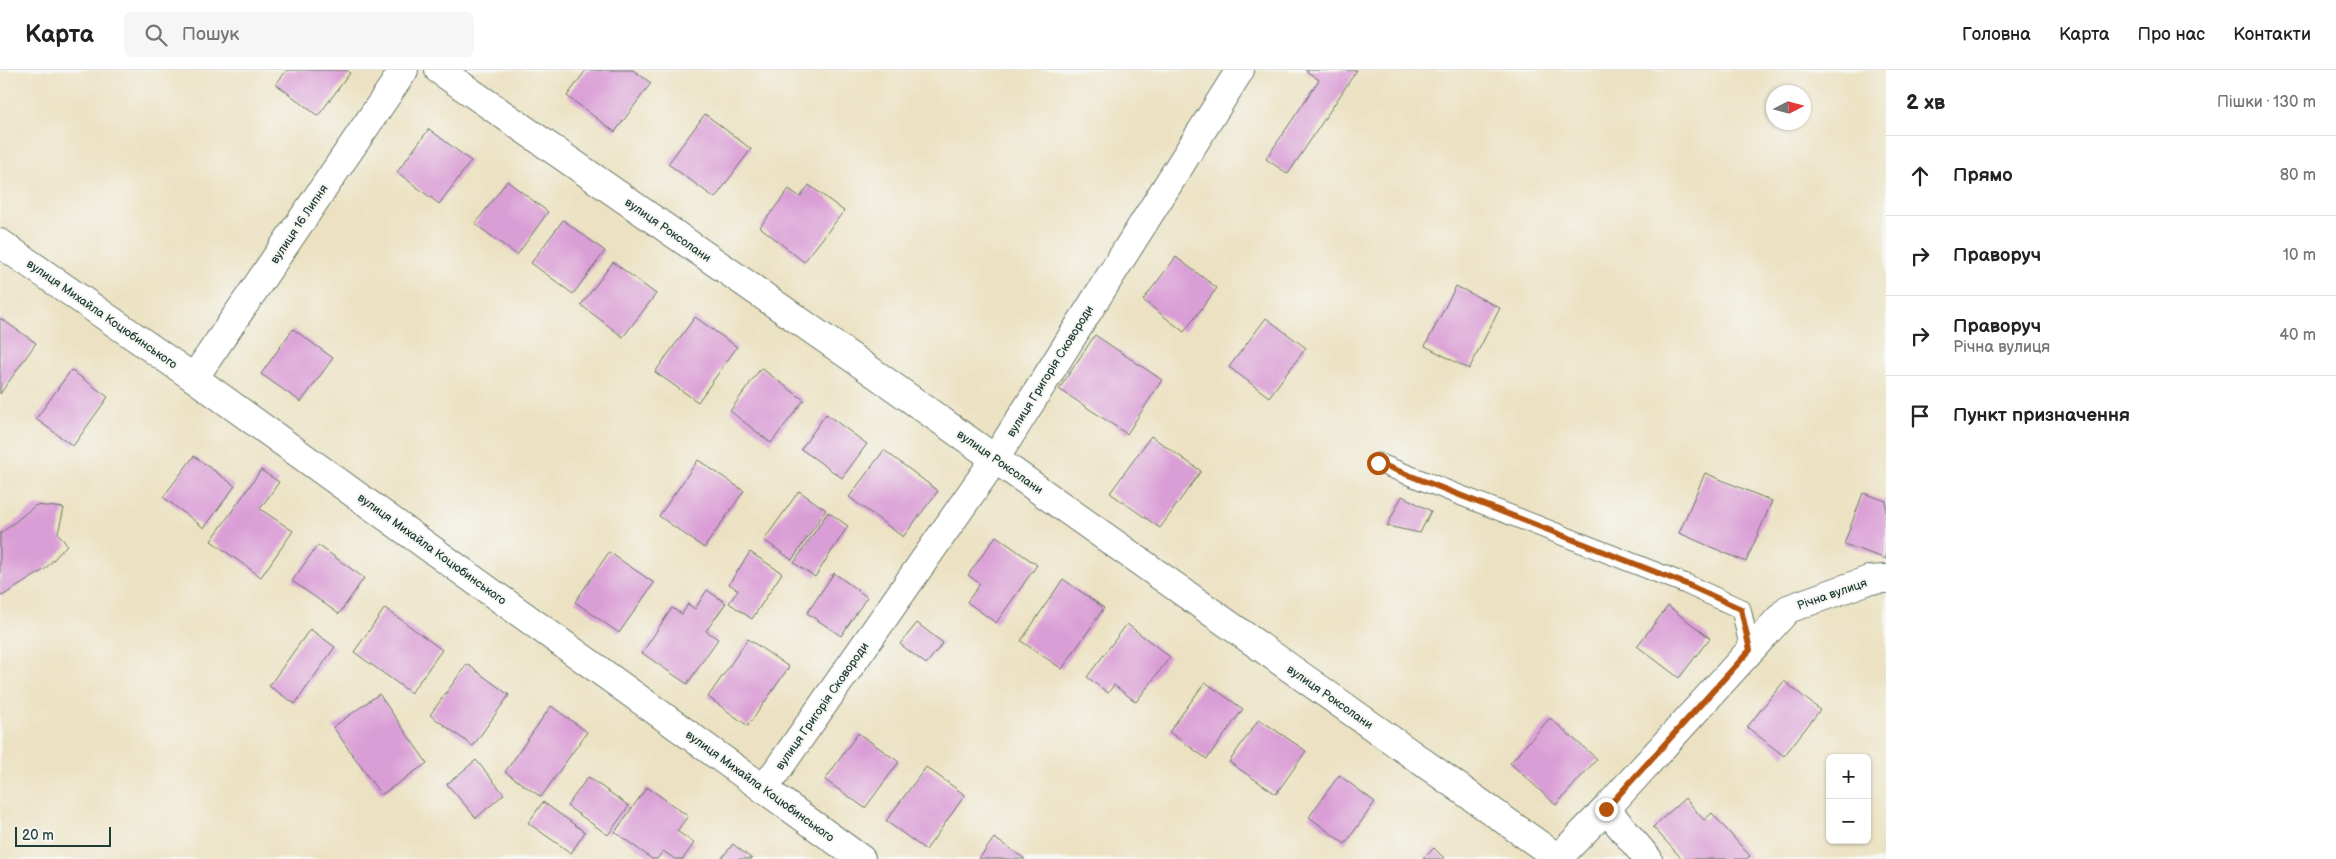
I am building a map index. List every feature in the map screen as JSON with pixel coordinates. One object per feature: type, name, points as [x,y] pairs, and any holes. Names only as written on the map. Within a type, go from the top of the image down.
[{"type":"street","name":"вулиця 16 Липня","points":[[194,378],[404,70]]},
{"type":"street","name":"вулиця Роксолани","points":[[439,70],[995,459],[1558,859]]},
{"type":"street","name":"вулиця Григорія Сковороди","points":[[764,789],[995,459],[1240,70]]},
{"type":"street","name":"вулиця Михайла Коцюбинського","points":[[0,243],[194,378],[861,859]]},
{"type":"street","name":"Річна вулиця","points":[[1558,859],[1606,809],[1788,608],[1869,580],[1886,579]]},
{"type":"street","points":[[1606,809],[1648,859]]},
{"type":"lane","points":[[1378,463],[1686,584],[1741,609],[1750,650]]},
{"type":"building","points":[[287,70],[346,70],[350,73],[318,116],[276,84]]},
{"type":"building","points":[[586,70],[633,70],[651,83],[615,132],[567,96]]},
{"type":"building","points":[[1305,70],[1357,70],[1288,174],[1266,159],[1319,80]]},
{"type":"building","points":[[705,114],[751,149],[715,198],[668,164]]},
{"type":"building","points":[[429,129],[471,161],[439,204],[397,172]]},
{"type":"building","points":[[507,181],[548,212],[517,255],[475,224]]},
{"type":"building","points":[[809,185],[844,211],[804,262],[760,227],[789,189],[800,197]]},
{"type":"building","points":[[563,220],[605,251],[573,294],[531,263]]},
{"type":"building","points":[[1176,257],[1217,288],[1184,332],[1143,300]]},
{"type":"building","points":[[613,262],[656,294],[623,337],[581,305]]},
{"type":"building","points":[[1456,286],[1500,308],[1469,369],[1425,346]]},
{"type":"building","points":[[695,317],[737,347],[698,402],[655,372]]},
{"type":"building","points":[[0,318],[36,343],[0,394]]},
{"type":"building","points":[[1266,318],[1306,348],[1269,397],[1229,367]]},
{"type":"building","points":[[293,329],[333,358],[301,402],[261,374]]},
{"type":"building","points":[[1095,335],[1162,380],[1127,434],[1059,389]]},
{"type":"building","points":[[761,368],[804,400],[771,443],[730,411]]},
{"type":"building","points":[[71,370],[108,397],[73,446],[36,419]]},
{"type":"building","points":[[826,414],[867,444],[842,478],[801,449]]},
{"type":"building","points":[[1151,436],[1201,471],[1160,528],[1110,493]]},
{"type":"building","points":[[884,450],[938,491],[903,537],[849,497]]},
{"type":"building","points":[[194,456],[235,486],[204,528],[163,497]]},
{"type":"building","points":[[698,460],[744,491],[704,548],[659,516]]},
{"type":"building","points":[[261,470],[279,482],[260,509],[293,531],[261,577],[211,541]]},
{"type":"building","points":[[1705,473],[1772,501],[1746,562],[1679,533]]},
{"type":"building","points":[[799,491],[826,510],[792,560],[764,540]]},
{"type":"building","points":[[1863,493],[1886,501],[1886,559],[1844,544]]},
{"type":"building","points":[[1402,496],[1431,511],[1420,533],[1387,526]]},
{"type":"building","points":[[36,505],[64,508],[58,533],[67,545],[44,570],[2,596],[0,594],[0,534]]},
{"type":"building","points":[[828,512],[848,526],[815,577],[794,563]]},
{"type":"building","points":[[996,536],[1037,565],[996,623],[967,602],[980,584],[968,575]]},
{"type":"building","points":[[318,545],[364,578],[339,614],[292,581]]},
{"type":"building","points":[[609,552],[654,583],[619,633],[575,602]]},
{"type":"building","points":[[750,552],[782,573],[752,619],[729,603],[738,590],[729,584]]},
{"type":"building","points":[[834,573],[867,597],[841,636],[807,613]]},
{"type":"building","points":[[1063,579],[1104,608],[1062,669],[1021,641]]},
{"type":"building","points":[[707,590],[726,603],[706,631],[718,639],[687,684],[642,653],[672,608],[682,614],[688,604],[695,609]]},
{"type":"building","points":[[1668,606],[1710,638],[1679,678],[1637,646]]},
{"type":"building","points":[[385,608],[442,650],[411,693],[354,652]]},
{"type":"building","points":[[917,623],[943,643],[926,664],[900,644]]},
{"type":"building","points":[[1127,624],[1170,657],[1136,702],[1114,685],[1108,693],[1087,677]]},
{"type":"building","points":[[310,629],[335,647],[295,704],[269,686]]},
{"type":"building","points":[[748,639],[789,667],[748,726],[708,697]]},
{"type":"building","points":[[467,664],[509,695],[473,746],[430,715]]},
{"type":"building","points":[[1784,681],[1820,710],[1784,756],[1747,727]]},
{"type":"building","points":[[1205,682],[1243,709],[1207,759],[1169,732]]},
{"type":"building","points":[[379,694],[427,763],[381,795],[333,727]]},
{"type":"building","points":[[551,706],[587,732],[541,797],[505,772]]},
{"type":"building","points":[[1550,718],[1597,759],[1556,805],[1510,763]]},
{"type":"building","points":[[1259,719],[1306,751],[1276,794],[1229,762]]},
{"type":"building","points":[[858,733],[899,762],[865,808],[825,780]]},
{"type":"building","points":[[476,760],[504,794],[476,818],[447,784]]},
{"type":"building","points":[[926,767],[965,795],[926,850],[886,821]]},
{"type":"building","points":[[1339,775],[1375,802],[1345,844],[1309,817]]},
{"type":"building","points":[[588,777],[629,806],[608,835],[567,806]]},
{"type":"building","points":[[647,787],[688,816],[677,831],[694,843],[683,859],[675,859],[663,851],[657,859],[652,859],[615,832]]},
{"type":"building","points":[[1685,798],[1704,820],[1712,813],[1750,856],[1746,859],[1682,859],[1653,827]]},
{"type":"building","points":[[543,802],[585,832],[571,853],[528,823]]},
{"type":"building","points":[[994,838],[1025,859],[979,859]]},
{"type":"building","points":[[733,844],[752,859],[721,859]]},
{"type":"building","points":[[1434,848],[1445,859],[1423,859]]},
{"type":"route","points":[[1378,463],[1686,584],[1741,609],[1750,650],[1606,809]]}]
